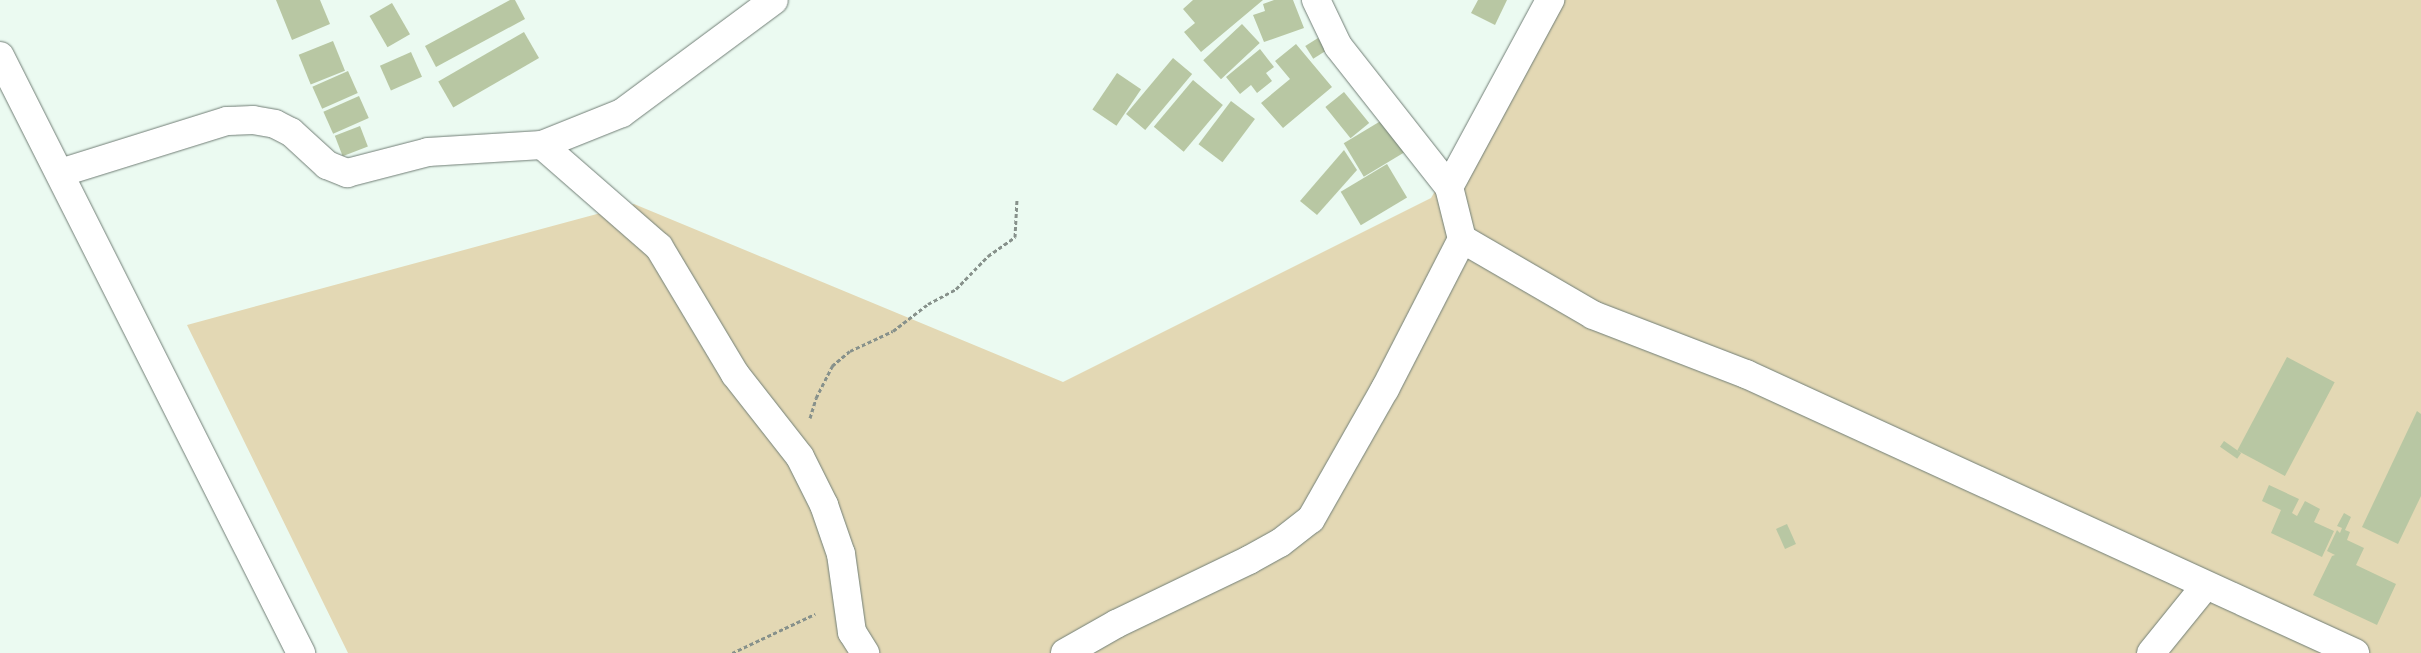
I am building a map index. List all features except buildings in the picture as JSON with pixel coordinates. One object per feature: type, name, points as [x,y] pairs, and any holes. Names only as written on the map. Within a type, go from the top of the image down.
[{"type":"street","points":[[60,173],[226,121],[253,120],[275,124],[291,132],[327,165],[347,174],[428,152],[542,145],[622,113],[774,0]]},
{"type":"street","points":[[1065,653],[1116,624],[1249,560],[1280,543],[1311,519],[1385,389],[1462,239],[1449,187],[1338,46],[1316,0]]},
{"type":"street","points":[[1449,187],[1550,0]]},
{"type":"street","points":[[0,56],[301,653]]},
{"type":"street","points":[[542,145],[659,246],[735,374],[800,457],[824,505],[841,554],[852,632],[865,653]]},
{"type":"street","points":[[1462,239],[1593,315],[1746,374],[2355,653]]},
{"type":"street","points":[[2151,653],[2206,585]]},
{"type":"path","points":[[800,457],[816,398],[832,366],[850,351],[893,331],[928,304],[956,289],[988,256],[1015,237],[1016,200]]},
{"type":"path","points":[[732,653],[807,616],[848,607]]},
{"type":"shaded area","points":[[1548,0],[2421,0],[2421,653],[348,653],[187,325],[634,204],[1063,382],[1431,198]]}]
